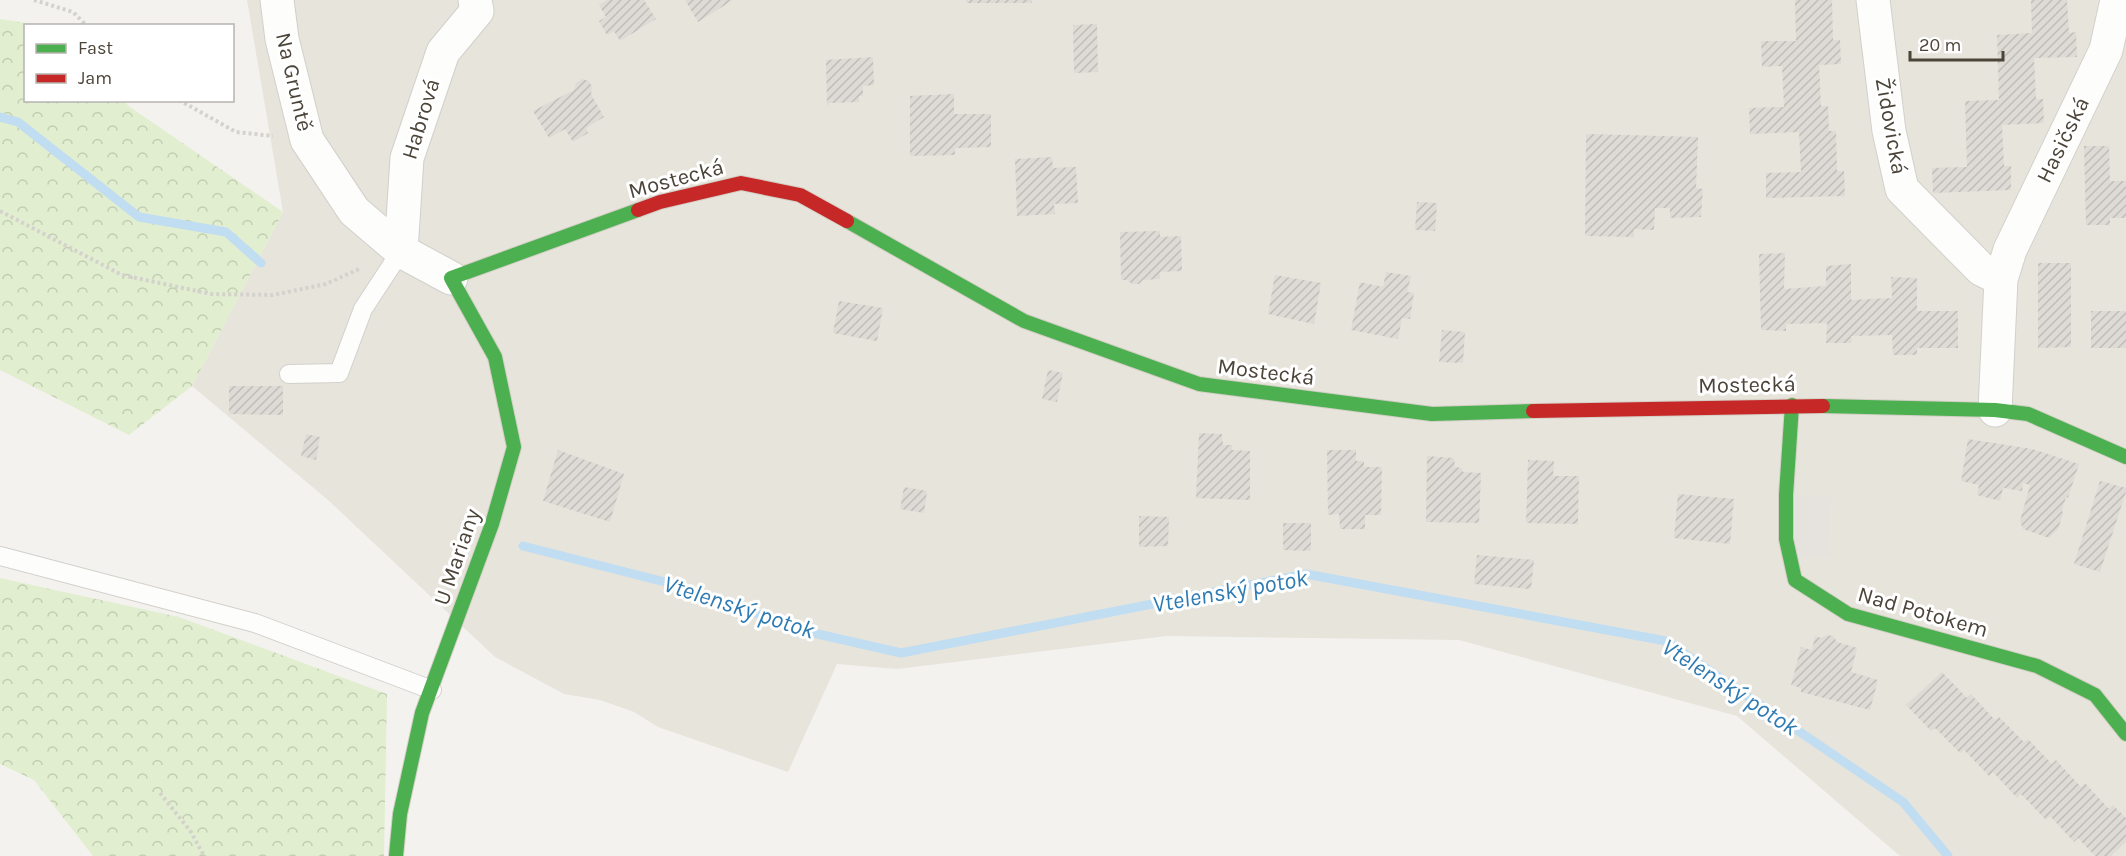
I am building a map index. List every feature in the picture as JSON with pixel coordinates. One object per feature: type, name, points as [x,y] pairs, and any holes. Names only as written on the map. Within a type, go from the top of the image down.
[{"type":"street","name":"Na Gruntě","points":[[277,0],[282,39],[307,140],[354,212],[401,250],[451,278]]},
{"type":"street","name":"Židovická","points":[[1873,0],[1889,131],[1902,189],[1981,268],[2001,279]]},
{"type":"street","name":"Hasičská","points":[[1995,410],[2001,279],[2010,250],[2106,50],[2117,0]]},
{"type":"street","name":"Habrová","points":[[401,250],[407,158],[443,52],[483,4]]},
{"type":"street","name":"Mostecká","points":[[451,278],[660,201],[741,183],[800,195],[1024,321],[1199,384],[1432,414],[1792,405],[1995,410],[2028,414],[2126,457]]},
{"type":"street","name":"U Mariany","points":[[396,856],[400,814],[422,713],[492,524],[514,447],[495,357],[451,278]]},
{"type":"street","name":"Nad Potokem","points":[[1792,405],[1786,495],[1786,539],[1795,580],[1848,614],[2037,666],[2095,695],[2126,734]]},
{"type":"lane","points":[[290,374],[339,373],[363,309],[401,250]]},
{"type":"lane","points":[[0,556],[255,622],[432,690]]},
{"type":"path","points":[[34,0],[73,12],[85,24]]},
{"type":"path","points":[[183,102],[236,132],[307,140]]},
{"type":"path","points":[[0,211],[122,275],[211,294],[273,295],[326,284],[401,250]]},
{"type":"path","points":[[159,793],[191,832],[204,856]]},
{"type":"shaded area","points":[[247,0],[2126,0],[2126,856],[1900,856],[1737,716],[1459,640],[1167,636],[897,669],[837,664],[788,772],[658,727],[634,712],[600,700],[564,694],[495,657],[328,500],[192,386],[283,212]]},
{"type":"shaded area","points":[[1786,495],[1831,496],[1829,556],[1790,559]]},
{"type":"green space","points":[[0,19],[32,24],[24,24],[24,102],[125,102],[283,212],[192,386],[129,435],[0,370]]},
{"type":"green space","points":[[0,578],[179,617],[387,694],[384,856],[93,856],[34,780],[0,764]]},
{"type":"building","points":[[607,0],[644,0],[656,19],[620,41],[614,31],[607,35],[599,21],[606,17],[599,5]]},
{"type":"building","points":[[685,0],[733,0],[698,22]]},
{"type":"building","points":[[966,0],[1032,0],[1032,3],[966,3]]},
{"type":"building","points":[[1795,0],[1832,0],[1833,40],[1840,40],[1841,64],[1819,65],[1821,106],[1828,106],[1829,131],[1836,131],[1837,171],[1844,171],[1845,196],[1766,198],[1766,173],[1801,172],[1799,132],[1750,134],[1749,108],[1784,107],[1782,66],[1762,67],[1761,41],[1796,41]]},
{"type":"building","points":[[2031,0],[2067,0],[2069,33],[2076,32],[2077,57],[2034,58],[2036,99],[2043,99],[2044,123],[2002,125],[2004,166],[2011,166],[2011,190],[1933,193],[1932,168],[1967,167],[1965,101],[1999,100],[1997,35],[2032,33]]},
{"type":"building","points":[[1097,24],[1098,72],[1074,73],[1073,25]]},
{"type":"building","points":[[873,57],[874,85],[863,86],[863,96],[859,96],[859,102],[829,103],[827,107],[826,60]]},
{"type":"building","points":[[582,79],[589,81],[592,87],[591,94],[604,117],[586,128],[588,133],[573,142],[565,129],[549,138],[533,111],[574,90],[576,83]]},
{"type":"building","points":[[954,94],[954,114],[991,114],[991,147],[955,148],[955,155],[910,156],[910,96]]},
{"type":"building","points":[[1586,134],[1698,137],[1696,188],[1703,189],[1701,217],[1670,218],[1670,208],[1655,208],[1654,230],[1634,229],[1634,237],[1585,236]]},
{"type":"building","points":[[2084,146],[2109,146],[2110,181],[2126,181],[2126,218],[2110,218],[2110,225],[2086,225]]},
{"type":"building","points":[[1052,157],[1053,168],[1076,167],[1078,203],[1054,204],[1055,214],[1017,216],[1015,159]]},
{"type":"building","points":[[1417,202],[1437,203],[1435,231],[1415,230]]},
{"type":"building","points":[[1160,231],[1160,237],[1181,236],[1182,271],[1160,272],[1160,279],[1143,280],[1139,284],[1121,280],[1120,232]]},
{"type":"building","points":[[1785,253],[1784,289],[1826,286],[1826,266],[1851,264],[1851,300],[1892,298],[1891,277],[1917,278],[1917,311],[1958,311],[1958,348],[1917,348],[1917,355],[1893,355],[1892,335],[1851,336],[1852,343],[1826,343],[1827,323],[1786,324],[1786,331],[1761,330],[1759,254]]},
{"type":"building","points":[[2038,263],[2071,263],[2071,347],[2038,348]]},
{"type":"building","points":[[1386,272],[1411,276],[1407,292],[1414,293],[1410,319],[1402,318],[1398,339],[1351,330],[1360,282],[1383,287]]},
{"type":"building","points":[[1275,275],[1321,283],[1314,324],[1268,314]]},
{"type":"building","points":[[839,301],[883,308],[877,341],[833,333]]},
{"type":"building","points":[[2091,311],[2126,311],[2126,348],[2091,348]]},
{"type":"building","points":[[1442,330],[1465,332],[1463,363],[1439,362]]},
{"type":"building","points":[[1048,370],[1063,373],[1057,402],[1042,399]]},
{"type":"building","points":[[229,386],[283,386],[283,415],[229,414]]},
{"type":"building","points":[[1199,433],[1222,434],[1223,445],[1232,445],[1232,450],[1250,451],[1250,500],[1196,498]]},
{"type":"building","points":[[306,434],[320,437],[316,460],[301,456]]},
{"type":"building","points":[[1968,439],[2032,449],[2079,464],[2068,498],[2066,497],[2058,529],[2049,538],[2023,529],[2020,521],[2030,485],[2023,483],[2022,491],[2003,488],[2000,501],[1977,495],[1979,485],[1961,481]]},
{"type":"building","points":[[558,450],[624,474],[610,522],[543,501]]},
{"type":"building","points":[[1327,450],[1356,450],[1356,461],[1364,461],[1364,467],[1382,467],[1381,515],[1365,515],[1365,529],[1340,529],[1339,514],[1328,515]]},
{"type":"building","points":[[1427,456],[1454,458],[1455,467],[1462,468],[1463,472],[1481,473],[1479,523],[1426,522]]},
{"type":"building","points":[[1528,460],[1554,461],[1553,476],[1579,476],[1578,524],[1526,523]]},
{"type":"building","points":[[2100,481],[2126,488],[2126,492],[2100,572],[2074,564]]},
{"type":"building","points":[[904,487],[927,491],[924,513],[900,509]]},
{"type":"building","points":[[1678,494],[1734,499],[1730,544],[1674,538]]},
{"type":"building","points":[[1139,516],[1169,517],[1168,546],[1139,547]]},
{"type":"building","points":[[1283,523],[1311,523],[1311,551],[1283,550]]},
{"type":"building","points":[[1477,555],[1534,560],[1531,589],[1474,584]]},
{"type":"building","points":[[1827,635],[1833,636],[1837,642],[1857,648],[1851,672],[1878,680],[1870,710],[1801,692],[1801,688],[1791,685],[1801,647],[1812,650],[1815,636],[1821,638]]},
{"type":"building","points":[[1942,672],[1967,698],[1971,694],[1995,720],[1999,717],[2024,742],[2028,739],[2052,764],[2056,760],[2081,787],[2085,783],[2109,809],[2113,805],[2126,818],[2126,842],[2111,856],[2095,856],[2078,838],[2074,842],[2050,816],[2046,820],[2021,794],[2017,798],[1993,772],[1989,776],[1964,750],[1960,753],[1935,728],[1931,731],[1906,705]]},
{"type":"waterway","name":"Vtelenský potok","points":[[0,117],[18,122],[139,217],[226,232],[261,263]]},
{"type":"waterway","name":"Vtelenský potok","points":[[523,546],[669,583],[809,632],[901,653],[1306,574],[1666,641],[1903,802],[1948,856]]},
{"type":"traffic: fast","points":[[396,856],[400,814],[422,713],[492,524],[514,447],[495,357],[451,278],[638,210]]},
{"type":"traffic: fast","points":[[847,221],[1024,321],[1199,384],[1432,414],[1533,411]]},
{"type":"traffic: fast","points":[[1792,405],[1786,495],[1786,539],[1795,580],[1848,614],[2037,666],[2095,695],[2126,734]]},
{"type":"traffic: fast","points":[[1823,406],[1995,410],[2028,414],[2126,457]]},
{"type":"traffic: jam","points":[[638,210],[660,202],[741,183],[800,195],[847,221]]},
{"type":"traffic: jam","points":[[1533,411],[1823,406]]}]
